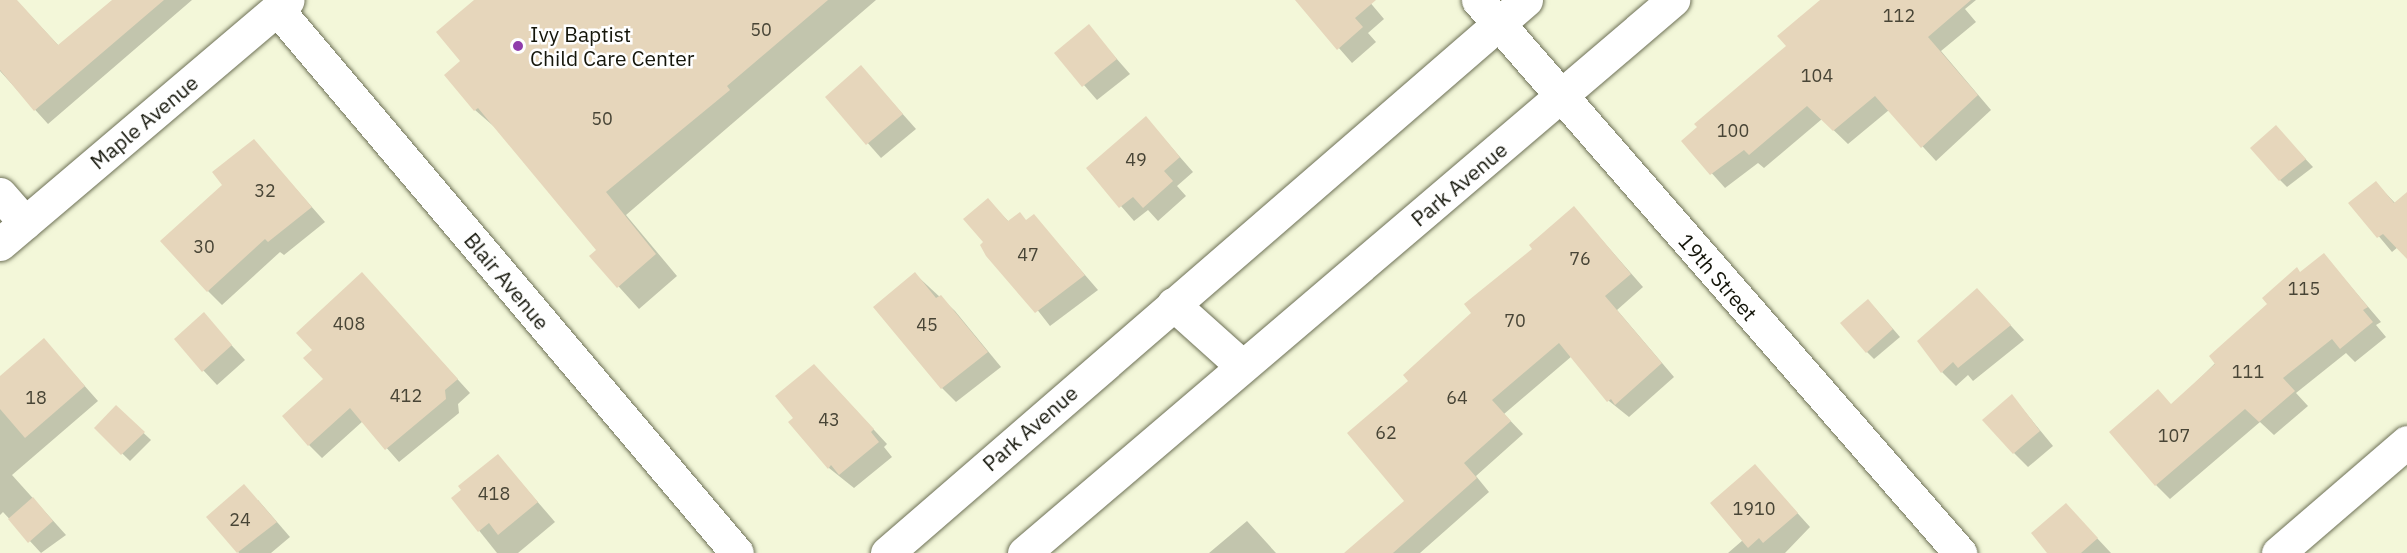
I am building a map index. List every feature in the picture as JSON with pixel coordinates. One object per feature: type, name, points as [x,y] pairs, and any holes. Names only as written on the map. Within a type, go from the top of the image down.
[{"type":"street","name":"Park Avenue","points":[[887,553],[1173,304],[1488,12],[1526,0]]},
{"type":"street","name":"Park Avenue","points":[[1024,553],[1561,98],[1673,0]]},
{"type":"street","name":"Maple Avenue","points":[[0,244],[283,5]]},
{"type":"street","name":"Blair Avenue","points":[[283,5],[737,553]]},
{"type":"street","name":"19th Street","points":[[1488,12],[1960,553]]},
{"type":"street","points":[[0,194],[25,223]]},
{"type":"street","points":[[1173,304],[1242,366]]},
{"type":"street","points":[[2278,553],[2407,442]]},
{"type":"building","points":[[0,0],[17,0],[58,45],[112,0],[164,0],[34,111],[0,70]]},
{"type":"building","points":[[474,0],[828,0],[727,86],[730,90],[606,192],[656,254],[617,288],[589,256],[596,250],[478,108],[474,111],[444,75],[460,61],[436,32]]},
{"type":"building","points":[[1295,0],[1376,0],[1355,18],[1363,27],[1337,50]]},
{"type":"building","points":[[1820,0],[1971,0],[1928,37],[1978,95],[1921,148],[1875,96],[1833,131],[1807,106],[1749,155],[1744,150],[1710,175],[1681,141],[1697,127],[1694,124],[1786,46],[1777,36]]},
{"type":"building","points":[[1089,24],[1117,59],[1082,87],[1054,53]]},
{"type":"building","points":[[861,65],[903,114],[866,145],[825,97]]},
{"type":"building","points":[[1146,116],[1180,157],[1164,171],[1173,181],[1143,208],[1133,197],[1119,208],[1086,168]]},
{"type":"building","points":[[2276,125],[2306,159],[2279,181],[2250,148]]},
{"type":"building","points":[[254,139],[312,207],[268,242],[265,239],[207,292],[160,241],[222,185],[212,172]]},
{"type":"building","points":[[2376,181],[2394,203],[2407,192],[2407,259],[2383,234],[2377,238],[2348,203]]},
{"type":"building","points":[[988,198],[1008,221],[1020,212],[1026,220],[1034,214],[1085,275],[1035,313],[986,256],[980,245],[983,242],[963,219]]},
{"type":"building","points":[[1574,206],[1631,274],[1605,296],[1662,363],[1615,405],[1611,399],[1607,402],[1559,343],[1492,400],[1511,421],[1464,463],[1477,478],[1393,553],[1344,553],[1404,501],[1347,433],[1408,381],[1403,375],[1471,313],[1464,304],[1532,249],[1529,245]]},
{"type":"building","points":[[2324,253],[2368,307],[2363,310],[2373,322],[2340,349],[2332,339],[2283,378],[2295,391],[2259,422],[2245,409],[2155,486],[2109,432],[2158,389],[2171,404],[2215,364],[2209,356],[2267,304],[2262,298],[2297,267],[2300,272]]},
{"type":"building","points":[[362,272],[458,379],[445,390],[446,399],[385,450],[350,408],[308,446],[282,416],[323,379],[303,358],[312,350],[296,333]]},
{"type":"building","points":[[915,272],[936,298],[941,295],[988,352],[941,389],[873,307]]},
{"type":"building","points":[[1977,288],[2011,325],[1958,368],[1953,362],[1941,373],[1917,341]]},
{"type":"building","points":[[1868,299],[1893,329],[1866,353],[1840,323]]},
{"type":"building","points":[[204,312],[232,345],[202,372],[174,339]]},
{"type":"building","points":[[44,338],[85,386],[25,438],[0,409],[0,376]]},
{"type":"building","points":[[814,364],[874,429],[871,432],[879,442],[839,475],[831,465],[828,469],[788,422],[793,418],[775,396]]},
{"type":"building","points":[[2012,394],[2040,431],[2013,454],[1982,420]]},
{"type":"building","points":[[116,405],[145,432],[121,455],[94,428]]},
{"type":"building","points":[[498,454],[538,502],[498,535],[489,523],[478,532],[451,498],[461,490],[458,486]]},
{"type":"building","points":[[1755,464],[1798,513],[1763,543],[1759,538],[1748,548],[1710,503]]},
{"type":"building","points":[[244,484],[277,522],[237,553],[206,517]]},
{"type":"building","points":[[33,497],[53,521],[28,543],[8,519]]},
{"type":"building","points":[[2066,503],[2098,538],[2081,553],[2047,553],[2031,533]]},
{"type":"place","name":"Ivy Baptist Child Care Center","points":[[518,46]]}]
